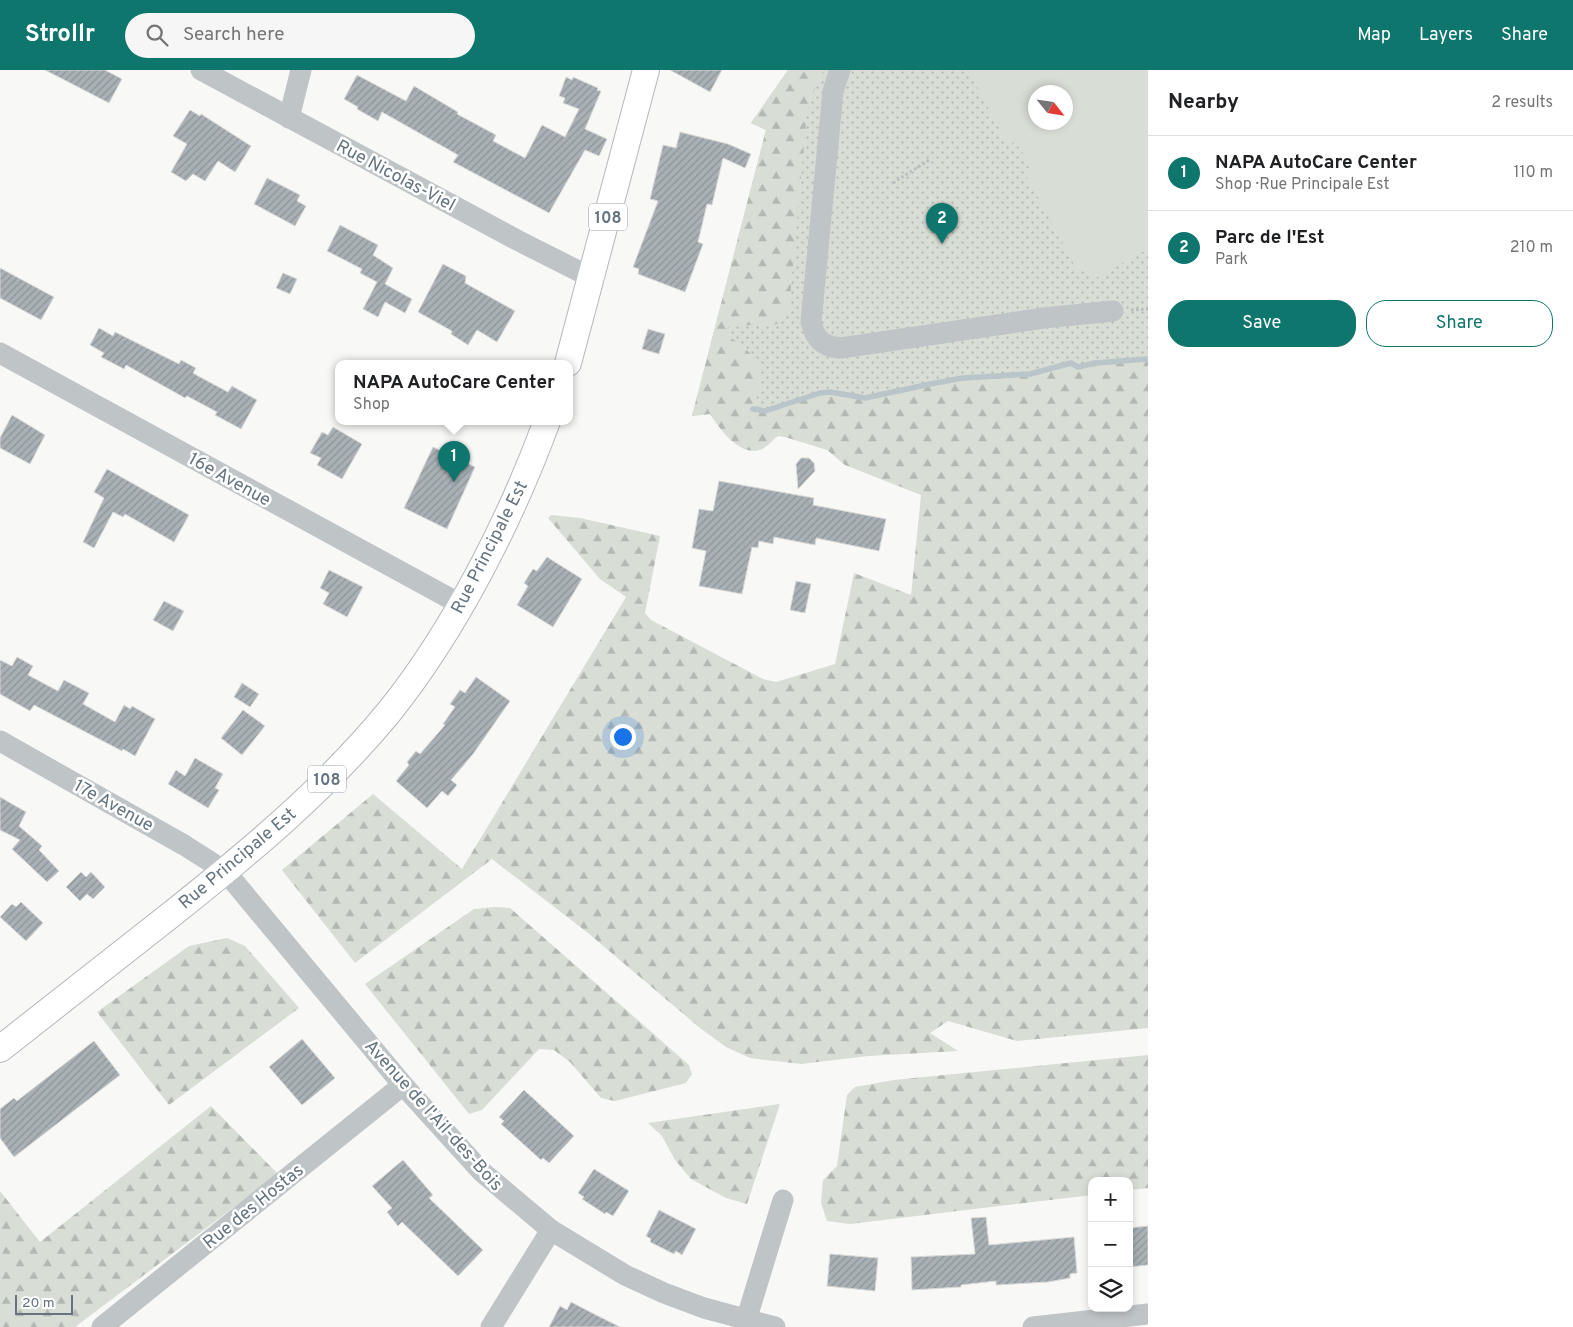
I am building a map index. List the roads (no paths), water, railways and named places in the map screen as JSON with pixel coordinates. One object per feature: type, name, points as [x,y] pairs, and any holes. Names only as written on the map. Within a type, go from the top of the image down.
[{"type":"main road","name":"108","points":[[569,360],[646,70]]},
{"type":"main road","name":"Rue Principale Est","points":[[0,1049],[225,872],[292,812],[364,741],[413,678],[460,604],[520,492],[545,425]]},
{"type":"street","name":"Rue Nicolas-Viel","points":[[201,70],[592,278]]},
{"type":"street","points":[[289,118],[301,70]]},
{"type":"street","points":[[840,70],[833,91],[811,322],[814,333],[820,342],[830,348],[841,348],[1044,318],[1113,311]]},
{"type":"street","name":"16e Avenue","points":[[0,353],[460,604]]},
{"type":"street","name":"17e Avenue","points":[[0,741],[184,845],[225,872]]},
{"type":"street","name":"Avenue de l'Ail-des-Bois","points":[[225,872],[403,1085],[482,1172],[516,1202],[551,1230],[625,1275],[745,1324],[775,1327]]},
{"type":"street","name":"Rue des Hostas","points":[[102,1327],[403,1085]]},
{"type":"street","points":[[745,1324],[783,1200]]},
{"type":"street","points":[[491,1327],[551,1230]]},
{"type":"street","points":[[1033,1327],[1148,1314]]},
{"type":"waterway","points":[[753,409],[765,411],[820,393],[830,392],[865,398],[963,378],[1030,374],[1071,363],[1078,367],[1095,363],[1148,359]]},
{"type":"place","name":"Parc de l'Est","points":[[942,244]]},
{"type":"place","name":"NAPA AutoCare Center","points":[[454,482]]}]
